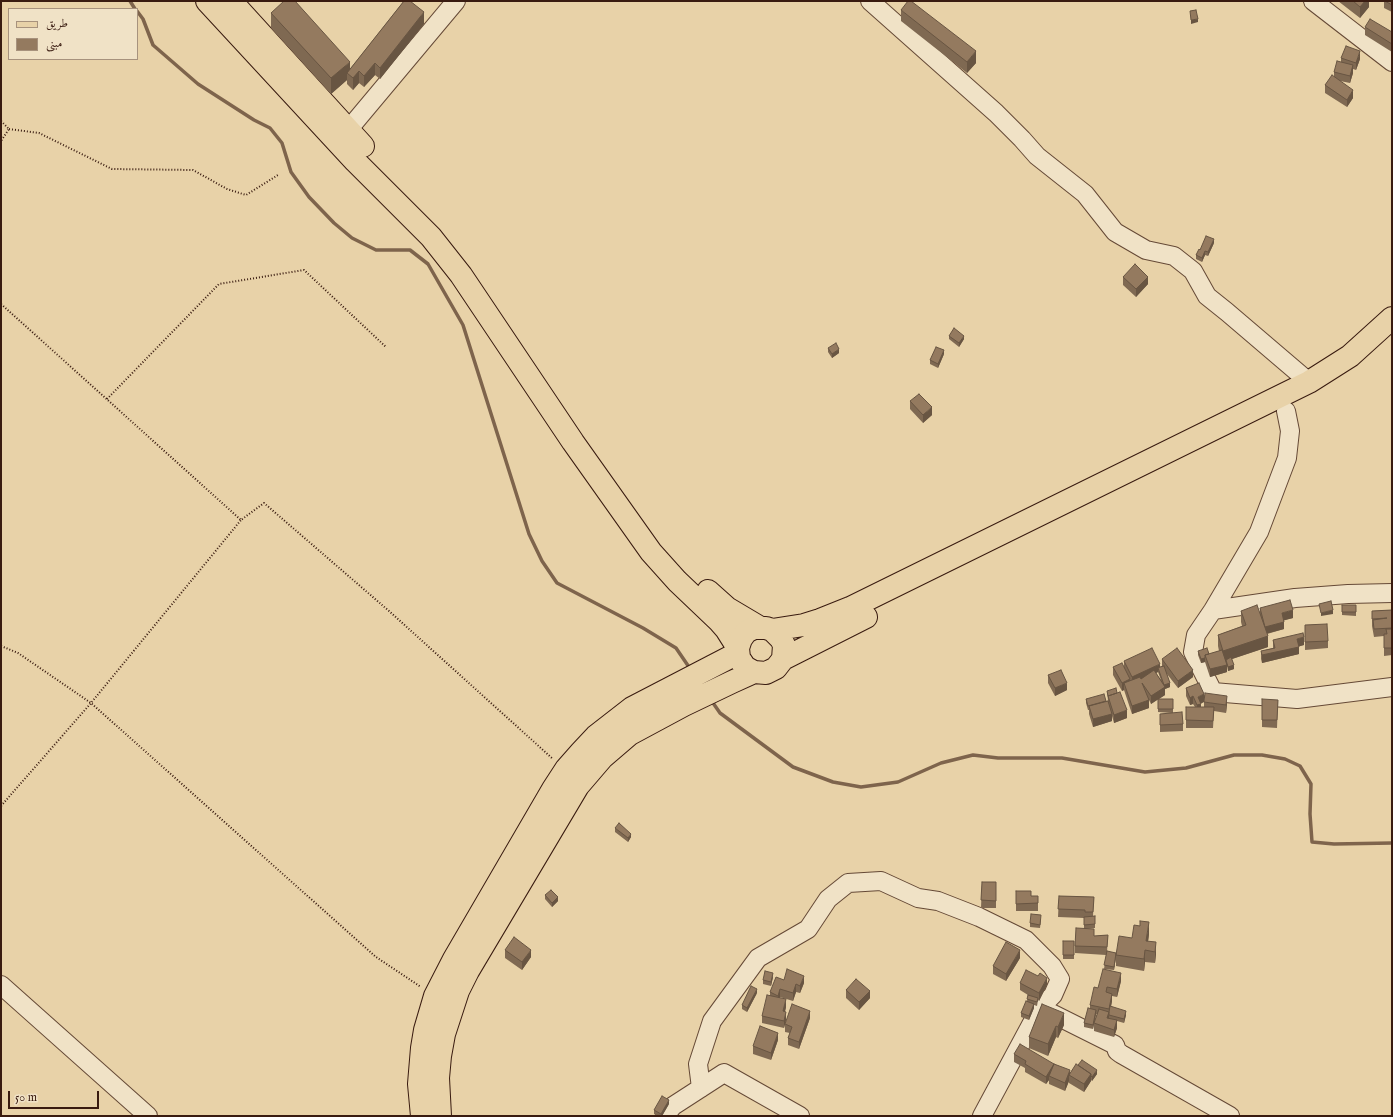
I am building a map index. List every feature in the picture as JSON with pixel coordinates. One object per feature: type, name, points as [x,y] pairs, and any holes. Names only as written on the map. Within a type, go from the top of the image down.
[{"type":"main road","points":[[207,1],[356,161],[431,237],[461,275],[573,442],[651,552],[677,581],[726,629],[733,654],[749,670],[754,672],[766,673],[771,671],[776,668],[783,659],[822,638],[1286,411],[1340,380],[1392,338]]},
{"type":"main road","points":[[231,1],[450,240],[667,549],[680,564],[718,601],[739,616],[777,634],[784,645],[783,659]]},
{"type":"main road","points":[[422,1116],[419,1084],[422,1048],[425,1030],[435,996],[454,959],[553,789],[566,770],[596,736],[614,721],[632,708],[733,654],[743,635],[750,630],[804,625],[825,619],[850,608],[1309,382],[1350,356],[1392,318]]},
{"type":"main road","points":[[440,1116],[438,1078],[440,1056],[450,1012],[458,991],[468,971],[568,801],[589,771],[615,745],[630,734],[684,705],[754,672]]},
{"type":"street","points":[[348,130],[456,1]]},
{"type":"street","points":[[870,1],[996,112],[1037,156],[1085,194],[1115,232],[1146,250],[1174,256],[1194,271],[1207,296],[1260,339],[1309,382]]},
{"type":"street","points":[[1313,1],[1392,62]]},
{"type":"street","points":[[1286,411],[1290,431],[1287,458],[1259,532],[1213,610],[1196,635],[1194,652],[1213,692],[1297,699],[1392,687]]},
{"type":"street","points":[[1213,610],[1295,598],[1348,594],[1392,593]]},
{"type":"street","points":[[701,1088],[698,1064],[712,1021],[758,958],[808,929],[828,900],[848,884],[881,882],[918,898],[938,901],[979,917],[1026,940],[1052,966],[1060,979],[1053,995],[1040,1008],[982,1116]]},
{"type":"street","points":[[1,985],[148,1116]]},
{"type":"street","points":[[1040,1008],[1115,1045],[1121,1054],[1230,1116]]},
{"type":"street","points":[[665,1116],[673,1106],[724,1072],[800,1116]]},
{"type":"path","points":[[1,121],[9,129],[39,133],[112,169],[193,170],[227,189],[246,195],[278,175]]},
{"type":"path","points":[[1,141],[9,129]]},
{"type":"path","points":[[107,399],[219,284],[304,270],[386,347]]},
{"type":"path","points":[[1,304],[241,520]]},
{"type":"path","points":[[1,806],[91,703],[241,520],[264,503],[389,611],[515,726],[566,770]]},
{"type":"path","points":[[1,646],[18,653],[91,703],[376,958],[435,996]]},
{"type":"building","points":[[284,1],[295,1],[350,62],[331,78],[271,13]]},
{"type":"building","points":[[404,1],[410,1],[424,12],[380,68],[375,63],[364,76],[359,71],[353,78],[347,73]]},
{"type":"building","points":[[908,1],[911,1],[976,51],[967,62],[901,10]]},
{"type":"building","points":[[1353,1],[1365,1],[1360,7]]},
{"type":"building","points":[[1385,1],[1392,1],[1392,5]]},
{"type":"building","points":[[1196,10],[1198,19],[1191,20],[1190,11]]},
{"type":"building","points":[[1370,19],[1392,32],[1392,44],[1365,27]]},
{"type":"building","points":[[1346,46],[1360,51],[1356,63],[1341,58]]},
{"type":"building","points":[[1337,61],[1353,65],[1350,76],[1334,72]]},
{"type":"building","points":[[1332,75],[1353,90],[1347,100],[1325,85]]},
{"type":"building","points":[[1206,236],[1214,239],[1208,252],[1205,251],[1202,258],[1196,255],[1199,249],[1200,250]]},
{"type":"building","points":[[1135,264],[1148,277],[1136,289],[1123,277]]},
{"type":"building","points":[[954,328],[964,336],[959,343],[949,336]]},
{"type":"building","points":[[836,343],[839,349],[832,354],[828,348]]},
{"type":"building","points":[[936,347],[944,350],[938,364],[930,360]]},
{"type":"building","points":[[919,394],[932,407],[923,415],[910,401]]},
{"type":"building","points":[[1290,600],[1293,610],[1282,613],[1284,622],[1265,627],[1260,608]]},
{"type":"building","points":[[1331,601],[1333,610],[1321,613],[1319,604]]},
{"type":"building","points":[[1257,605],[1268,636],[1223,651],[1218,635],[1246,625],[1241,611]]},
{"type":"building","points":[[1342,605],[1356,605],[1356,612],[1342,612]]},
{"type":"building","points":[[1392,610],[1392,628],[1374,629],[1373,620],[1387,618],[1372,619],[1372,611]]},
{"type":"building","points":[[1327,624],[1328,641],[1305,642],[1305,625]]},
{"type":"building","points":[[1386,629],[1392,629],[1392,648],[1384,648],[1384,634],[1387,634]]},
{"type":"building","points":[[1303,633],[1304,637],[1297,639],[1299,647],[1262,655],[1261,651],[1275,648],[1273,640]]},
{"type":"building","points":[[1152,648],[1160,664],[1132,677],[1124,661]]},
{"type":"building","points":[[1177,648],[1193,670],[1178,681],[1162,659]]},
{"type":"building","points":[[1207,648],[1209,654],[1205,655],[1205,658],[1201,659],[1198,651]]},
{"type":"building","points":[[1222,650],[1227,665],[1210,669],[1205,655]]},
{"type":"building","points":[[1231,657],[1234,665],[1228,667],[1226,660]]},
{"type":"building","points":[[1122,663],[1130,679],[1122,683],[1113,667]]},
{"type":"building","points":[[1164,666],[1170,683],[1164,685],[1158,668]]},
{"type":"building","points":[[1061,670],[1067,683],[1055,688],[1048,675]]},
{"type":"building","points":[[1154,670],[1165,687],[1151,696],[1142,683],[1149,700],[1132,706],[1124,683],[1140,677],[1141,679]]},
{"type":"building","points":[[1199,683],[1204,694],[1198,697],[1201,704],[1197,705],[1193,696],[1190,698],[1186,688]]},
{"type":"building","points":[[1116,688],[1117,693],[1108,696],[1107,691]]},
{"type":"building","points":[[1120,692],[1127,710],[1114,715],[1108,696]]},
{"type":"building","points":[[1205,693],[1227,696],[1226,705],[1204,702]]},
{"type":"building","points":[[1104,694],[1106,701],[1088,706],[1086,699]]},
{"type":"building","points":[[1158,699],[1173,699],[1173,709],[1158,709]]},
{"type":"building","points":[[1262,699],[1278,700],[1277,720],[1262,720]]},
{"type":"building","points":[[1108,701],[1112,714],[1093,719],[1089,706]]},
{"type":"building","points":[[1186,707],[1214,707],[1213,721],[1186,720]]},
{"type":"building","points":[[1182,712],[1183,724],[1160,725],[1160,714]]},
{"type":"building","points":[[619,823],[631,834],[628,838],[615,828]]},
{"type":"building","points":[[982,882],[996,882],[996,901],[981,900]]},
{"type":"building","points":[[551,890],[558,897],[552,903],[545,895]]},
{"type":"building","points":[[1016,891],[1031,891],[1031,896],[1038,896],[1038,903],[1016,904]]},
{"type":"building","points":[[1059,896],[1094,897],[1093,912],[1085,912],[1085,910],[1058,909]]},
{"type":"building","points":[[1031,914],[1041,915],[1040,925],[1030,923]]},
{"type":"building","points":[[1095,916],[1095,924],[1084,925],[1084,917]]},
{"type":"building","points":[[1140,921],[1149,922],[1146,941],[1156,942],[1155,952],[1145,950],[1144,959],[1116,955],[1119,936],[1132,938],[1134,925],[1140,926]]},
{"type":"building","points":[[1076,928],[1094,929],[1094,936],[1108,935],[1107,947],[1075,946]]},
{"type":"building","points":[[514,937],[531,950],[522,962],[505,950]]},
{"type":"building","points":[[1063,941],[1074,941],[1074,955],[1063,955]]},
{"type":"building","points":[[1006,942],[1020,950],[1006,974],[993,966]]},
{"type":"building","points":[[1107,951],[1116,953],[1114,967],[1104,965]]},
{"type":"building","points":[[787,969],[804,976],[800,986],[796,984],[793,993],[780,989],[778,996],[770,992],[776,977],[784,980]]},
{"type":"building","points":[[1103,969],[1121,973],[1117,989],[1107,987],[1106,992],[1112,994],[1109,1009],[1090,1005],[1094,987],[1098,988]]},
{"type":"building","points":[[1026,970],[1038,976],[1040,973],[1047,978],[1039,993],[1020,983]]},
{"type":"building","points":[[765,971],[773,973],[771,982],[763,980]]},
{"type":"building","points":[[856,979],[870,991],[859,1002],[846,990]]},
{"type":"building","points":[[751,986],[757,989],[747,1008],[742,1005]]},
{"type":"building","points":[[767,995],[786,999],[783,1011],[786,1012],[784,1021],[762,1016]]},
{"type":"building","points":[[1028,995],[1038,998],[1037,1002],[1027,999]]},
{"type":"building","points":[[1026,1001],[1034,1004],[1029,1016],[1021,1013]]},
{"type":"building","points":[[792,1004],[810,1011],[799,1042],[788,1038],[792,1027],[785,1024]]},
{"type":"building","points":[[1042,1004],[1064,1013],[1048,1044],[1029,1037]]},
{"type":"building","points":[[1110,1006],[1126,1011],[1124,1019],[1109,1015]]},
{"type":"building","points":[[1088,1008],[1096,1010],[1093,1025],[1084,1023]]},
{"type":"building","points":[[1099,1009],[1109,1012],[1107,1018],[1117,1020],[1114,1030],[1094,1023]]},
{"type":"building","points":[[760,1026],[778,1033],[771,1053],[753,1046]]},
{"type":"building","points":[[1020,1044],[1054,1064],[1046,1077],[1025,1064],[1026,1061],[1014,1054]]},
{"type":"building","points":[[1082,1060],[1097,1070],[1092,1077],[1091,1074],[1078,1065]]},
{"type":"building","points":[[1054,1064],[1070,1070],[1065,1083],[1049,1076]]},
{"type":"building","points":[[1076,1064],[1091,1074],[1084,1084],[1069,1075]]},
{"type":"building","points":[[662,1096],[669,1100],[661,1114],[654,1110]]},
{"type":"waterway","points":[[130,1],[134,8]]},
{"type":"waterway","points":[[138,12],[143,19],[153,45],[198,84],[254,120],[270,128],[282,143],[291,172],[309,197],[334,223],[352,238],[376,250],[410,250],[428,264],[463,325],[529,534],[542,561],[557,583],[643,628],[676,648],[691,670]]},
{"type":"waterway","points":[[711,700],[720,713],[793,767],[833,782],[861,787],[898,782],[941,763],[973,755],[998,758],[1062,758],[1145,772],[1186,768],[1234,755],[1262,755],[1285,759],[1300,766],[1311,784],[1310,814],[1312,842],[1334,844],[1392,843]]}]
